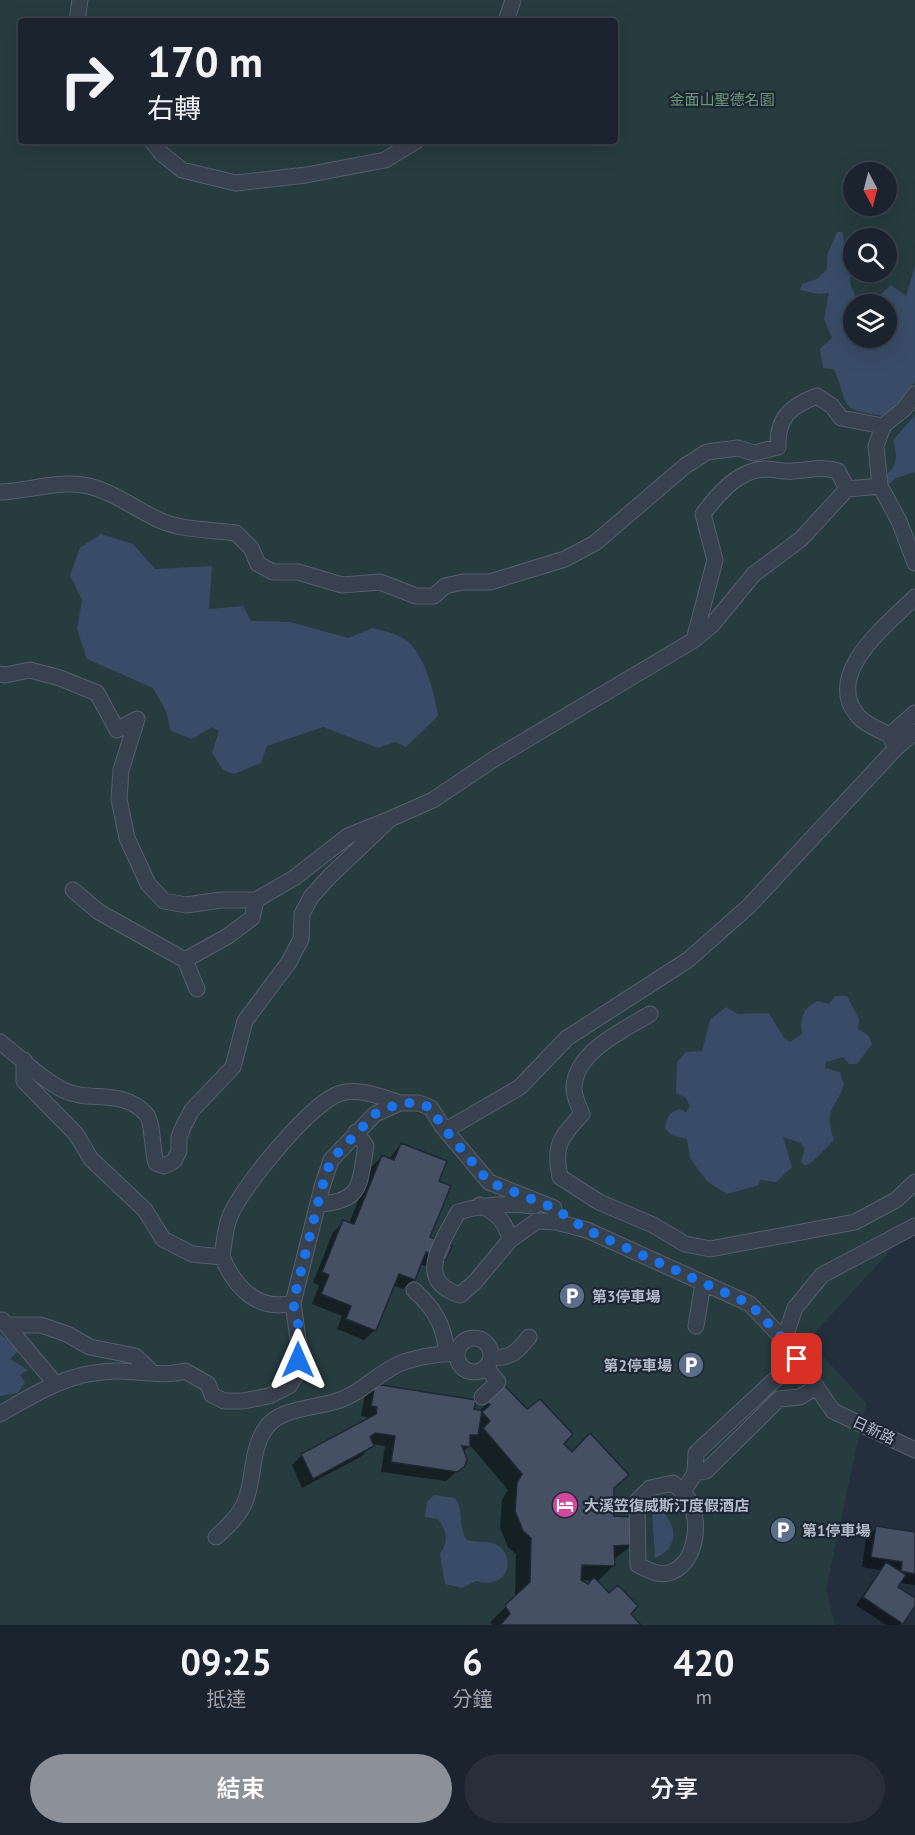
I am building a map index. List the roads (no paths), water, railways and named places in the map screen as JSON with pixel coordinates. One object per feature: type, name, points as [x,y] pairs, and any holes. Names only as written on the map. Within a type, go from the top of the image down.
[{"type":"street","points":[[77,18],[80,0]]},
{"type":"street","points":[[507,18],[513,0]]},
{"type":"street","points":[[155,144],[161,153],[182,170],[236,183],[306,175],[385,160],[411,144]]},
{"type":"street","points":[[915,394],[904,410],[883,426],[876,446],[880,486],[899,521],[915,563]]},
{"type":"street","points":[[0,492],[60,484],[85,485],[177,526],[236,533],[251,548],[258,564],[273,572],[298,572],[342,585],[380,582],[416,597],[434,596],[445,586],[463,582],[490,582],[566,559],[595,543],[685,466],[707,452],[738,448],[754,453],[778,447],[777,431],[784,417],[800,402],[817,396],[832,406],[841,418],[883,426]]},
{"type":"street","points":[[694,640],[715,560],[704,514],[718,494],[744,474],[764,469],[789,472],[823,466],[838,471],[847,489]]},
{"type":"street","points":[[0,674],[30,670],[60,678],[97,693],[117,730],[137,719],[121,770],[119,799],[127,838],[148,884],[164,902],[186,905],[256,900],[294,878],[348,836],[433,800],[494,759],[694,640],[712,625],[754,574],[801,539],[847,489],[880,486]]},
{"type":"street","points":[[893,742],[857,715],[849,697],[848,674],[862,652],[915,597]]},
{"type":"street","points":[[446,1130],[520,1087],[567,1038],[688,960],[749,906],[893,742],[915,713]]},
{"type":"street","points":[[893,742],[915,732]]},
{"type":"street","points":[[0,1042],[61,1089],[79,1096],[112,1095],[129,1102],[147,1115],[152,1131],[151,1146],[156,1163],[164,1166],[174,1161],[179,1151],[179,1137],[192,1110],[233,1067],[245,1021],[288,962],[301,939],[302,914],[311,897],[390,819]]},
{"type":"street","points":[[73,890],[107,918],[185,960],[197,989]]},
{"type":"street","points":[[185,960],[228,936],[252,918],[256,900]]},
{"type":"street","points":[[650,1014],[600,1046],[581,1066],[574,1088],[582,1114],[563,1135],[555,1156],[561,1177],[599,1202],[653,1225],[685,1244],[710,1249],[855,1222],[896,1200],[915,1182]]},
{"type":"street","points":[[24,1060],[24,1081],[76,1134],[91,1159],[146,1209],[163,1239],[192,1254],[222,1257]]},
{"type":"street","points":[[293,1303],[274,1306],[252,1299],[230,1276],[222,1257],[230,1216],[272,1156],[314,1108],[341,1093],[367,1092],[400,1103],[419,1103],[431,1108],[489,1182],[554,1208],[587,1230],[750,1304],[784,1340],[816,1387],[800,1397],[779,1400],[772,1397],[768,1386]]},
{"type":"street","points":[[0,1414],[54,1382],[92,1374],[151,1371],[170,1375],[185,1371],[208,1384],[212,1395],[224,1401],[243,1401],[269,1395],[289,1386],[297,1373],[300,1347],[293,1303],[331,1160],[375,1114],[400,1103]]},
{"type":"street","points":[[318,1204],[339,1203],[350,1198],[358,1185],[366,1146],[356,1132]]},
{"type":"street","points":[[554,1208],[509,1203],[480,1205],[459,1212],[435,1258],[434,1277],[443,1290],[460,1295],[475,1282],[510,1240],[537,1221],[556,1222],[587,1230]]},
{"type":"street","points":[[480,1205],[497,1214],[506,1225],[510,1240]]},
{"type":"street","points":[[784,1340],[795,1308],[822,1275],[915,1226]]},
{"type":"street","points":[[696,1326],[703,1283]]},
{"type":"street","points":[[414,1290],[430,1305],[439,1318],[452,1354],[465,1370],[476,1372],[488,1362],[512,1355],[529,1337]]},
{"type":"street","points":[[3,1321],[40,1325],[67,1334],[90,1347],[135,1356],[151,1371]]},
{"type":"street","points":[[3,1321],[54,1382]]},
{"type":"street","points":[[216,1537],[233,1521],[245,1501],[260,1438],[267,1425],[285,1414],[356,1394],[381,1374],[400,1363],[423,1356],[452,1354],[463,1342],[474,1338],[488,1346],[488,1362],[498,1382],[482,1397]]},
{"type":"street","points":[[683,1492],[695,1473],[696,1453],[797,1359]]},
{"type":"street","name":"日新路","points":[[816,1387],[832,1411],[915,1450]]},
{"type":"street","points":[[695,1473],[706,1471],[779,1400]]},
{"type":"street","points":[[673,1483],[683,1492],[692,1505],[695,1523],[694,1545],[686,1563],[669,1573],[653,1573],[638,1565],[637,1501],[650,1488],[673,1483]]},
{"type":"water","points":[[837,232],[842,232],[843,282],[850,282],[854,294],[843,294],[843,348],[897,348],[897,294],[881,294],[891,285],[906,296],[915,266],[915,382],[893,409],[883,416],[851,408],[847,404],[834,369],[823,368],[820,349],[832,338],[824,319],[829,293],[819,294],[800,290],[802,284],[817,279],[827,269],[827,255]]},
{"type":"water","points":[[915,415],[915,472],[896,478],[887,486],[883,478],[894,465],[896,452],[893,440]]},
{"type":"water","points":[[101,534],[133,544],[155,569],[212,566],[209,609],[243,606],[251,621],[290,622],[348,638],[373,628],[401,637],[411,645],[423,663],[438,716],[406,747],[395,742],[378,748],[323,727],[267,746],[261,763],[234,774],[223,770],[212,753],[219,731],[212,727],[192,739],[171,731],[166,711],[153,688],[87,659],[77,629],[82,600],[70,575],[80,548]]},
{"type":"water","points":[[835,996],[847,996],[859,1019],[858,1029],[868,1035],[872,1044],[857,1064],[849,1064],[843,1057],[826,1062],[825,1068],[840,1072],[844,1085],[830,1116],[834,1140],[810,1164],[804,1165],[801,1161],[805,1149],[801,1143],[783,1137],[792,1167],[776,1182],[760,1180],[759,1185],[727,1194],[708,1182],[700,1172],[690,1158],[687,1139],[671,1135],[665,1128],[667,1118],[673,1112],[680,1109],[686,1112],[690,1106],[685,1097],[676,1093],[677,1062],[686,1052],[702,1051],[710,1020],[726,1007],[738,1014],[769,1013],[784,1038],[790,1042],[802,1034],[801,1023],[805,1010],[818,1001],[829,1004]]},
{"type":"water","points":[[0,1334],[19,1350],[10,1359],[28,1370],[20,1375],[25,1382],[18,1393],[0,1396]]},
{"type":"water","points":[[434,1495],[455,1498],[460,1508],[462,1529],[467,1540],[492,1543],[502,1549],[508,1563],[503,1577],[487,1583],[476,1581],[462,1588],[445,1584],[440,1554],[446,1541],[445,1532],[438,1519],[425,1517],[427,1502]]},
{"type":"water","points":[[652,1510],[665,1514],[673,1533],[671,1545],[662,1555],[655,1558]]},
{"type":"place","name":"第3停車場","points":[[572,1296]]},
{"type":"place","name":"第2停車場","points":[[691,1365]]},
{"type":"place","name":"大溪笠復威斯汀度假酒店","points":[[565,1505]]},
{"type":"place","name":"第1停車場","points":[[783,1530]]},
{"type":"park label","name":"金面山聖德名園","points":[[722,99]]}]
